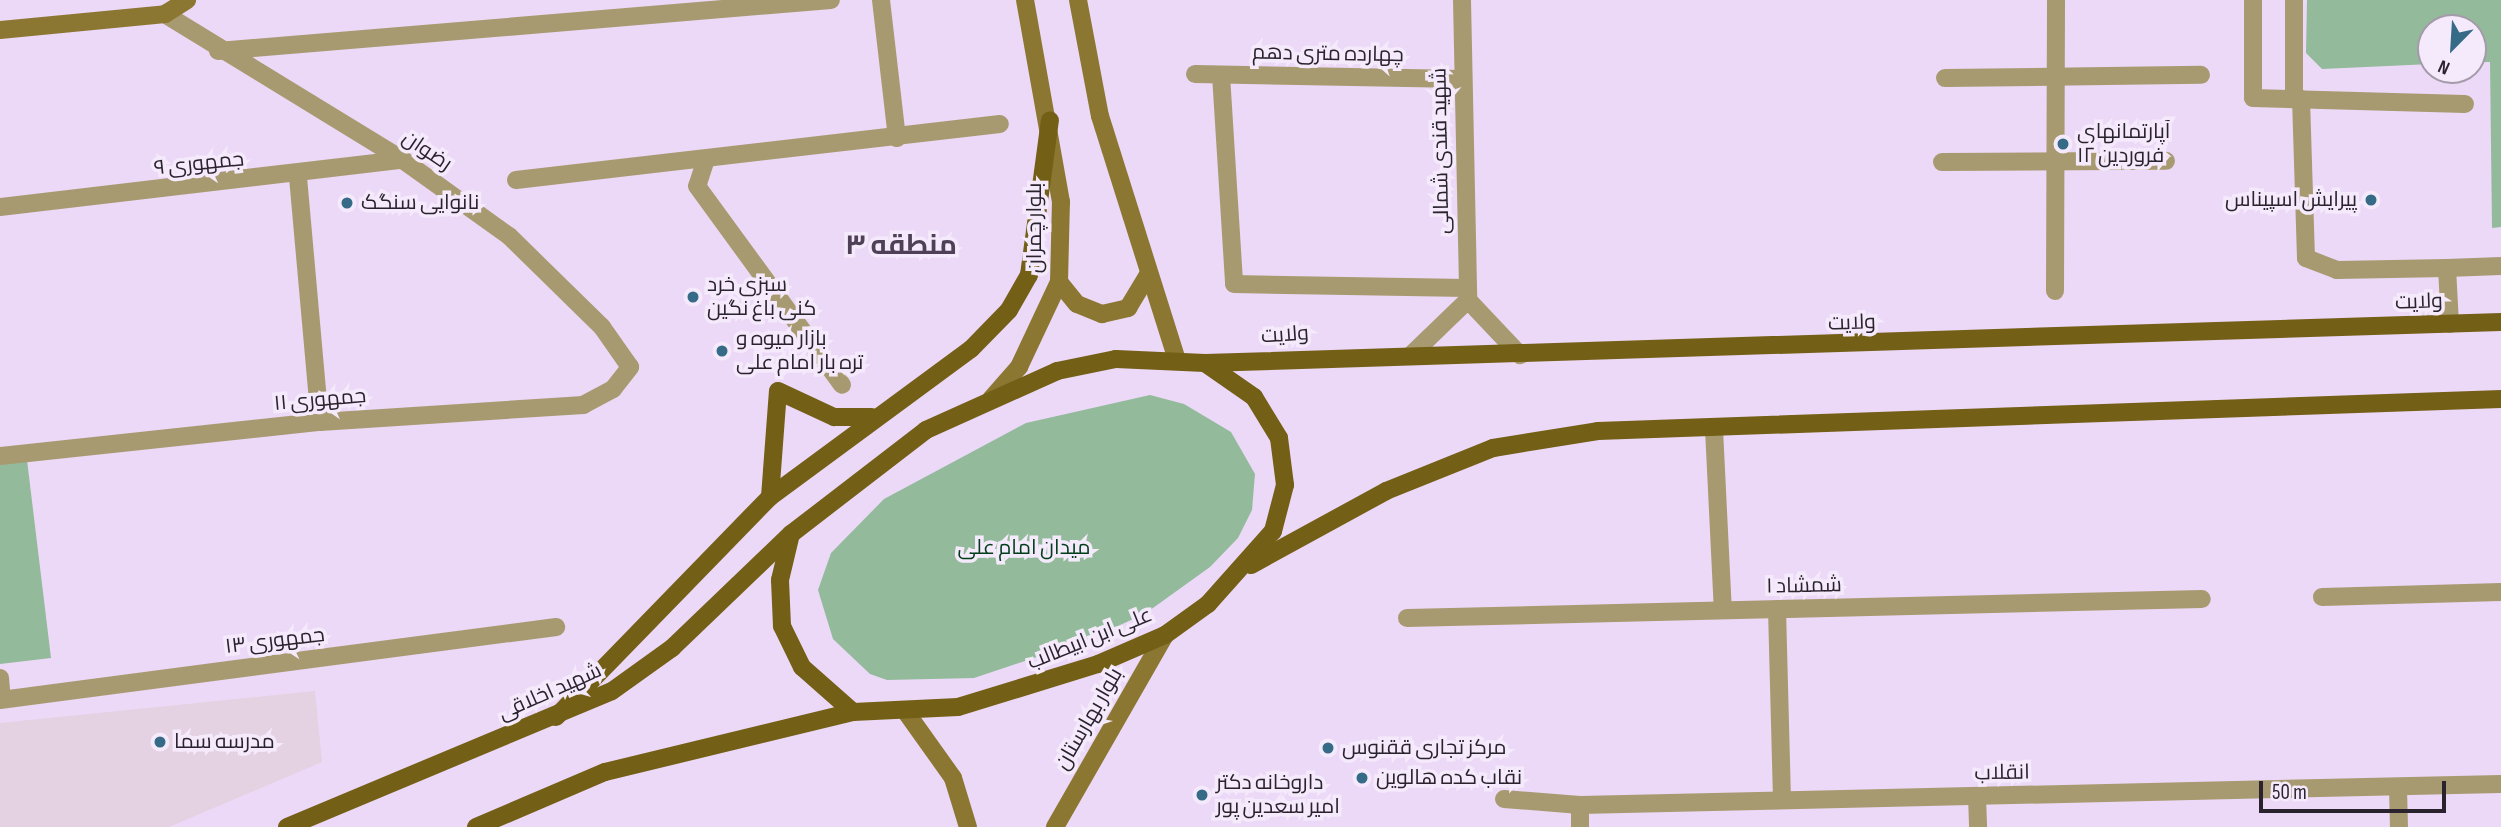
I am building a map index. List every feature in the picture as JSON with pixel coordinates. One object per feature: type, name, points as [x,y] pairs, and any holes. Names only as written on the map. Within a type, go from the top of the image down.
[{"type":"main road","points":[[0,30],[165,14],[187,0]]},
{"type":"main road","name":"بلوار چمران","points":[[991,399],[1019,367],[1059,282],[1061,202],[1050,120],[1025,0]]},
{"type":"main road","points":[[1078,0],[1100,116],[1148,275],[1178,360]]},
{"type":"main road","points":[[556,717],[770,496],[872,417],[971,349],[1009,310],[1029,275],[1050,120]]},
{"type":"main road","points":[[1059,282],[1077,304],[1102,314],[1128,308],[1148,275]]},
{"type":"main road","name":"ولایت","points":[[1205,363],[2501,322]]},
{"type":"main road","name":"علی ابن ابیطالب","points":[[791,534],[926,430],[991,399],[1069,368],[1116,359],[1205,363],[1254,397],[1279,438],[1285,485],[1273,531],[1245,568],[1165,635],[1035,687],[958,707],[906,712],[853,712]]},
{"type":"main road","points":[[770,496],[778,391],[834,417],[872,417]]},
{"type":"main road","points":[[1245,568],[1386,491],[1493,448],[1598,430],[1714,429],[2501,399]]},
{"type":"main road","points":[[791,534],[780,580],[782,626],[802,667],[853,712]]},
{"type":"main road","name":"شهید اخلاقی","points":[[287,827],[556,717],[612,691],[673,648],[791,534]]},
{"type":"main road","name":"بلوار بهارستان","points":[[1055,827],[1165,635]]},
{"type":"main road","points":[[476,827],[604,772],[853,712]]},
{"type":"main road","points":[[906,712],[953,778],[968,827]]},
{"type":"street","points":[[218,51],[831,0]]},
{"type":"street","points":[[881,0],[897,138]]},
{"type":"street","name":"شهید قندی شمالی","points":[[1462,0],[1461,79],[1467,294]]},
{"type":"street","points":[[2055,291],[2056,0]]},
{"type":"street","points":[[2253,0],[2253,98],[2465,104]]},
{"type":"street","points":[[2294,0],[2306,258],[2337,270],[2501,266]]},
{"type":"street","name":"رضوان","points":[[165,14],[218,51],[402,160],[509,236],[602,327],[630,367]]},
{"type":"street","name":"چهارده متری دهم","points":[[1195,74],[1461,79]]},
{"type":"street","points":[[1221,75],[1234,284],[1467,294],[1520,355]]},
{"type":"street","points":[[1945,78],[2200,75]]},
{"type":"street","points":[[516,180],[1000,124]]},
{"type":"street","points":[[706,159],[697,186],[842,385]]},
{"type":"street","name":"جمهوری ۹","points":[[0,207],[298,177],[402,160]]},
{"type":"street","points":[[1942,162],[2166,160]]},
{"type":"street","points":[[298,177],[320,422]]},
{"type":"street","points":[[2446,268],[2450,324]]},
{"type":"street","points":[[1411,355],[1467,294]]},
{"type":"street","name":"جمهوری ۱۱","points":[[0,456],[320,422],[583,405],[613,389],[630,367]]},
{"type":"street","points":[[1714,429],[1723,611]]},
{"type":"street","points":[[2322,597],[2501,593]]},
{"type":"street","name":"شمشاد ۱","points":[[1407,618],[2202,599]]},
{"type":"street","points":[[1777,609],[1782,800]]},
{"type":"street","name":"جمهوری ۱۳","points":[[1,699],[556,627]]},
{"type":"street","points":[[0,678],[1,699]]},
{"type":"street","name":"انقلاب","points":[[1504,799],[1580,805],[2501,784]]},
{"type":"street","points":[[2398,786],[2399,827]]},
{"type":"street","points":[[1978,796],[1978,827]]},
{"type":"street","points":[[1580,805],[1580,827]]},
{"type":"shaded area","name":"مدرسه سما","points":[[315,691],[322,762],[169,827],[0,827],[0,723]]},
{"type":"green space","points":[[2307,0],[2501,0],[2501,227],[2492,228],[2487,14],[2417,14],[2417,65],[2322,69],[2306,53]]},
{"type":"green space","name":"میدان امام علی","points":[[1150,395],[1184,404],[1231,432],[1255,474],[1252,510],[1238,538],[1210,567],[1146,613],[1090,639],[974,678],[887,680],[870,674],[833,639],[818,590],[831,553],[884,499],[1026,423]]},
{"type":"green space","points":[[27,460],[51,658],[0,664],[0,463]]},
{"type":"place","name":"آپارتمانهای ۱۲ فروردین","points":[[2063,144]]},
{"type":"place","name":"پیرایش اسپیناس","points":[[2371,200]]},
{"type":"place","name":"نانوایی سنگک","points":[[347,203]]},
{"type":"place","name":"سبزی خرد کنی باغ نگین","points":[[693,297]]},
{"type":"place","name":"بازار میوه و تره بار امام علی","points":[[722,351]]},
{"type":"place","name":"مدرسه سما","points":[[160,742]]},
{"type":"place","name":"مرکز تجاری ققنوس","points":[[1328,748]]},
{"type":"place","name":"نقاب کده هالوین","points":[[1362,778]]},
{"type":"place","name":"داروخانه دکتر امیر سعدین پور","points":[[1202,795]]},
{"type":"district","name":"منطقه ۳","points":[[901,246]]}]
